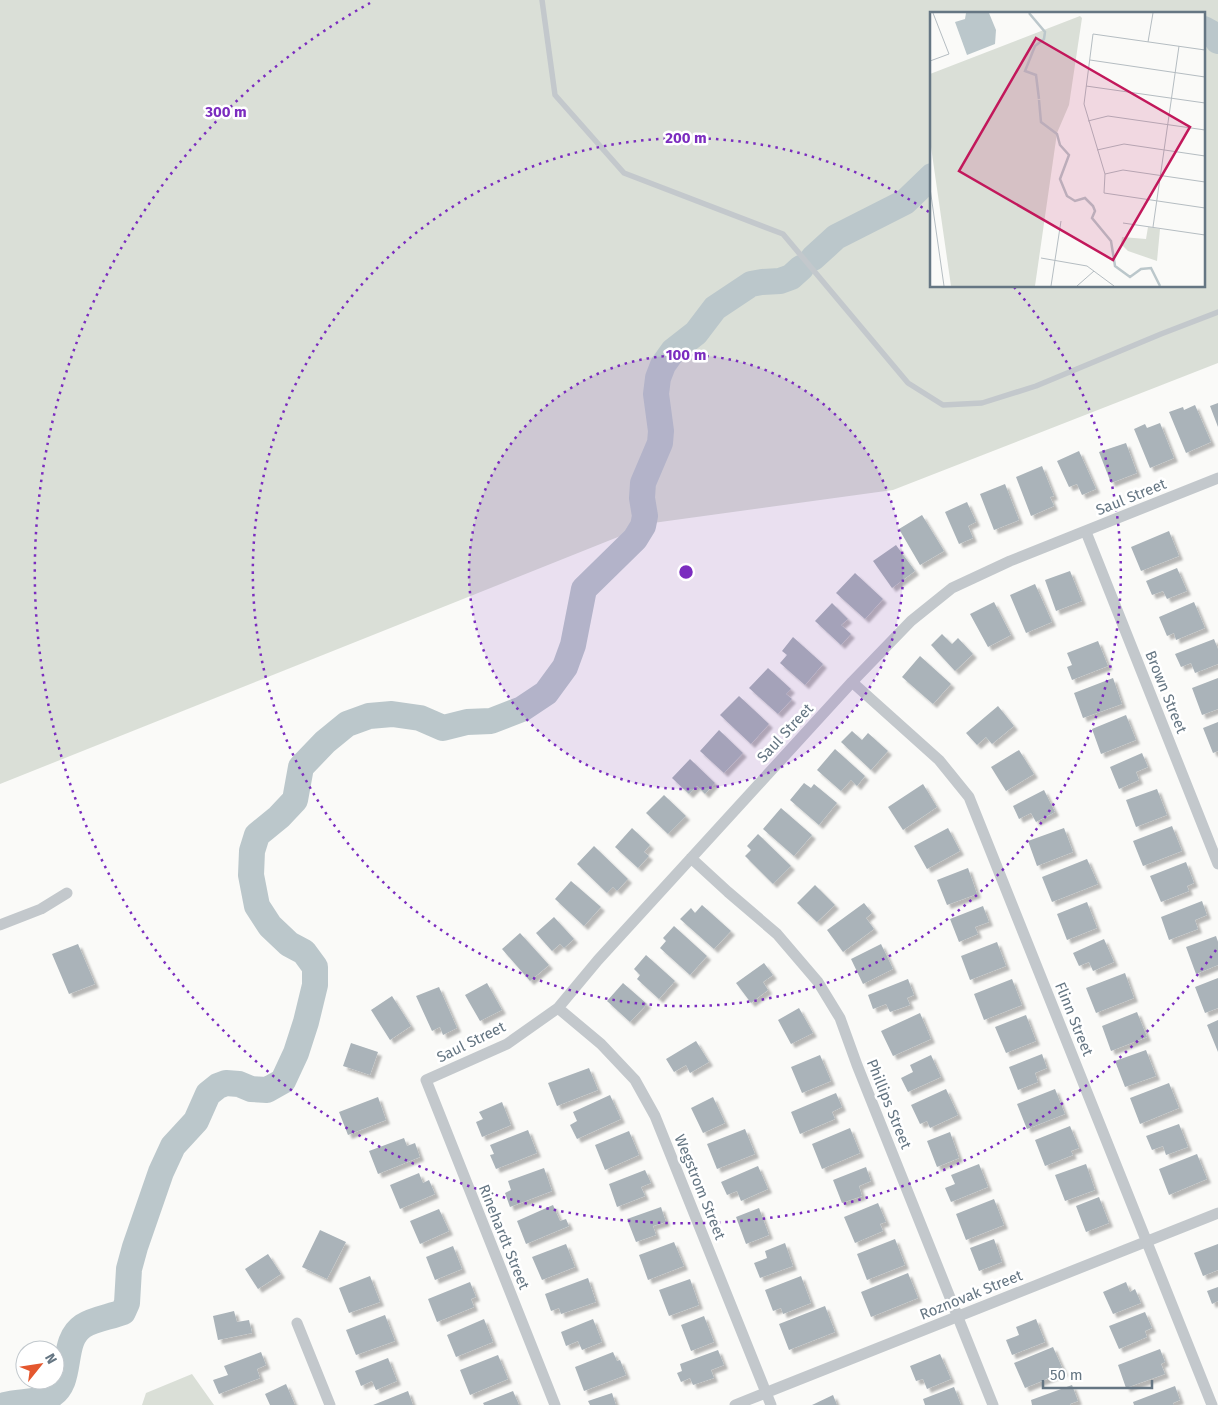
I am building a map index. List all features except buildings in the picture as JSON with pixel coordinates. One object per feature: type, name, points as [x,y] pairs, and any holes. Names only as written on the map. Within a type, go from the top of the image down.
[{"type":"street","name":"Saul Street","points":[[426,1080],[507,1044],[558,1008],[598,960],[852,682],[911,621],[952,588],[1010,561],[1218,478]]},
{"type":"street","name":"Brown Street","points":[[1086,532],[1218,864]]},
{"type":"street","name":"Flinn Street","points":[[852,682],[939,760],[969,797],[1212,1405]]},
{"type":"street","name":"Phillips Street","points":[[691,858],[777,934],[818,982],[840,1018],[993,1405]]},
{"type":"street","points":[[0,925],[41,909],[67,893]]},
{"type":"street","name":"Wegstrom Street","points":[[558,1008],[601,1044],[635,1080],[655,1116],[771,1405]]},
{"type":"street","name":"Rinehardt Street","points":[[426,1080],[555,1405]]},
{"type":"street","name":"Roznovak Street","points":[[735,1405],[1218,1213]]},
{"type":"street","points":[[297,1323],[330,1405]]},
{"type":"lane","points":[[542,0],[555,95],[624,173],[783,234],[908,383],[943,405],[982,403],[1036,386],[1218,312]]},
{"type":"shaded area","points":[[0,0],[1218,0],[1218,363],[893,490],[653,523],[0,784]]},
{"type":"shaded area","points":[[192,1374],[214,1405],[142,1405],[146,1393]]},
{"type":"waterway","points":[[1206,30],[1213,34],[1218,41]]},
{"type":"waterway","points":[[813,258],[836,237],[905,202],[930,178]]},
{"type":"waterway","points":[[5,1405],[40,1400],[58,1390],[65,1372],[71,1342],[76,1333],[87,1324],[123,1312],[127,1303],[129,1269],[161,1172],[173,1146],[196,1121],[208,1094],[218,1086],[226,1083],[239,1084],[251,1089],[267,1090],[283,1081],[296,1053],[315,985],[315,967],[304,952],[289,944],[270,926],[257,906],[251,875],[252,851],[257,835],[279,817],[295,800],[301,767],[325,742],[347,724],[369,716],[392,714],[420,718],[443,728],[467,722],[491,721],[522,709],[546,693],[565,667],[573,645],[584,589],[635,539],[643,526],[645,516],[642,498],[643,483],[660,443],[661,431],[656,394],[658,378],[663,365],[673,351],[696,333],[715,308],[751,284],[780,281],[791,277],[801,268]]}]
